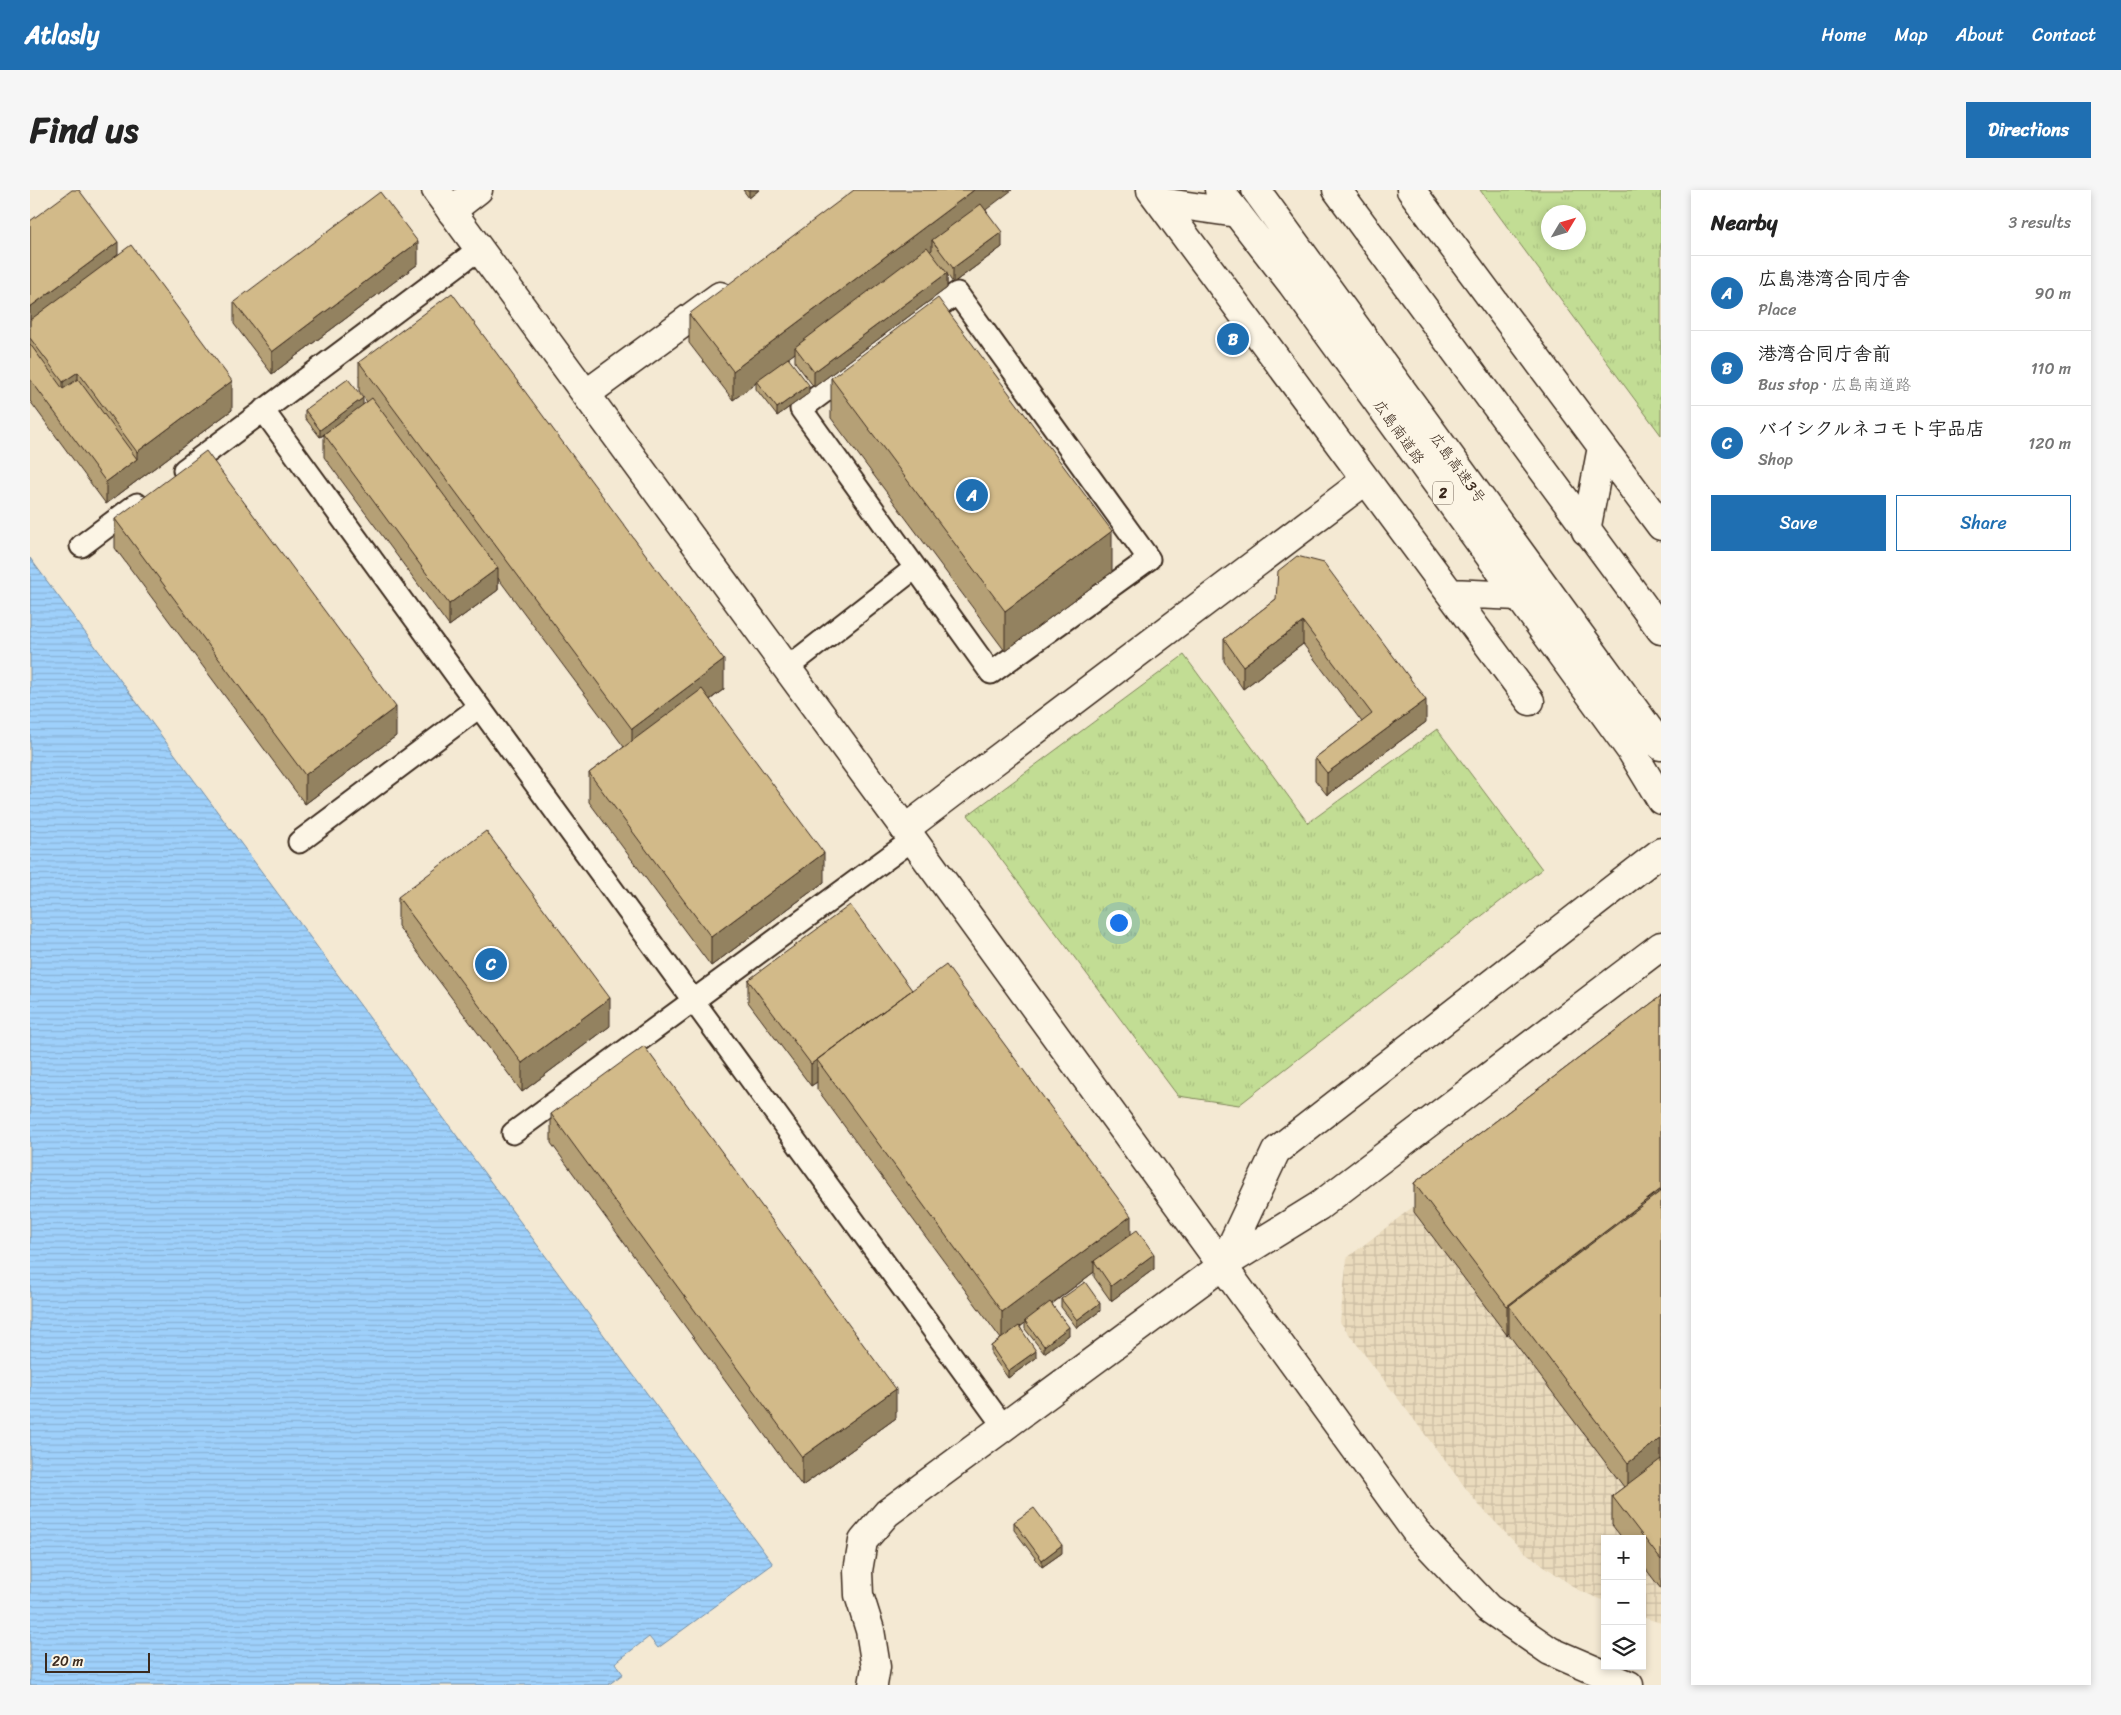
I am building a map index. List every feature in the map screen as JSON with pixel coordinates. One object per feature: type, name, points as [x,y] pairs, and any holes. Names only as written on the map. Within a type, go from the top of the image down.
[{"type":"main road","points":[[478,190],[443,200],[909,834],[1416,1532],[1488,1608],[1550,1651],[1596,1678],[1629,1685]]},
{"type":"main road","name":"広島南道路","points":[[1219,190],[1292,284],[1519,596],[1632,752],[1661,800]]},
{"type":"main road","name":"広島高速3号","points":[[1256,190],[1661,746]]},
{"type":"main road","points":[[1337,190],[1586,531],[1661,630]]},
{"type":"main road","points":[[1411,190],[1661,526]]},
{"type":"main road","points":[[1156,196],[1237,213]]},
{"type":"main road","points":[[1156,196],[1530,701]]},
{"type":"main road","points":[[586,394],[736,284]]},
{"type":"main road","points":[[1586,531],[1602,447]]},
{"type":"main road","points":[[909,834],[1366,480]]},
{"type":"main road","points":[[1450,593],[1519,596]]},
{"type":"main road","points":[[1222,1266],[1276,1151],[1661,852]]},
{"type":"main road","points":[[873,1685],[876,1667],[870,1630],[859,1595],[858,1571],[863,1542],[888,1513],[1222,1266],[1319,1206],[1661,946]]},
{"type":"lane","points":[[81,546],[479,249]]},
{"type":"lane","points":[[956,293],[1149,559],[991,673],[915,568],[802,409],[956,293]]},
{"type":"lane","points":[[263,410],[1004,1428]]},
{"type":"lane","points":[[787,668],[915,568]]},
{"type":"lane","points":[[299,842],[479,707]]},
{"type":"lane","points":[[513,1132],[693,1001],[909,834]]},
{"type":"shaded area","points":[[1661,1014],[1661,1623],[1646,1618],[1646,1535],[1601,1535],[1601,1599],[1578,1590],[1522,1550],[1477,1503],[1340,1322],[1347,1258]]},
{"type":"green space","points":[[1480,190],[1661,190],[1661,435]]},
{"type":"green space","points":[[1184,655],[1308,823],[1437,729],[1542,869],[1239,1105],[1178,1096],[968,815]]},
{"type":"water","points":[[30,558],[773,1564],[658,1648],[649,1637],[615,1663],[623,1674],[608,1685],[30,1685]]},
{"type":"building","points":[[72,190],[79,190],[118,242],[30,307],[30,221]]},
{"type":"building","points":[[854,190],[974,190],[733,371],[689,314]]},
{"type":"building","points":[[380,192],[418,242],[272,352],[234,302]]},
{"type":"building","points":[[981,204],[1002,232],[953,268],[932,240]]},
{"type":"building","points":[[131,245],[232,381],[137,452],[78,372],[63,382],[30,338],[30,320]]},
{"type":"building","points":[[927,247],[947,273],[814,372],[795,347]]},
{"type":"building","points":[[452,293],[724,660],[632,729],[359,362]]},
{"type":"building","points":[[938,298],[1112,531],[1005,611],[831,378]]},
{"type":"building","points":[[30,344],[63,389],[78,379],[137,459],[106,482],[30,379]]},
{"type":"building","points":[[788,358],[809,385],[777,408],[756,381]]},
{"type":"building","points":[[348,379],[363,398],[320,430],[305,410]]},
{"type":"building","points":[[372,398],[498,568],[449,604],[324,434]]},
{"type":"building","points":[[206,451],[396,707],[305,775],[115,519]]},
{"type":"building","points":[[1297,556],[1324,563],[1426,700],[1327,773],[1315,758],[1372,714],[1303,622],[1243,666],[1224,639],[1276,599],[1278,571]]},
{"type":"building","points":[[702,689],[824,853],[711,937],[589,773]]},
{"type":"building","points":[[486,831],[610,998],[522,1063],[398,897]]},
{"type":"building","points":[[850,905],[912,990],[811,1064],[748,980]]},
{"type":"building","points":[[946,965],[1131,1216],[1002,1312],[817,1060]]},
{"type":"building","points":[[1661,996],[1661,1189],[1507,1306],[1414,1183]]},
{"type":"building","points":[[644,1046],[896,1389],[802,1457],[551,1114]]},
{"type":"building","points":[[1661,1191],[1661,1438],[1628,1463],[1509,1306]]},
{"type":"building","points":[[1137,1230],[1154,1254],[1111,1286],[1094,1261]]},
{"type":"building","points":[[1085,1282],[1100,1303],[1077,1320],[1061,1299]]},
{"type":"building","points":[[1050,1302],[1069,1327],[1044,1346],[1025,1321]]},
{"type":"building","points":[[1019,1326],[1036,1351],[1008,1371],[991,1346]]},
{"type":"building","points":[[1661,1459],[1661,1560],[1646,1540],[1646,1535],[1642,1535],[1612,1496]]},
{"type":"building","points":[[1034,1508],[1062,1545],[1042,1560],[1014,1522]]},
{"type":"place","name":"港湾合同庁舎前","points":[[1233,339]]},
{"type":"place","name":"広島港湾合同庁舎","points":[[972,495]]},
{"type":"place","name":"バイシクルネコモト宇品店","points":[[491,964]]}]
